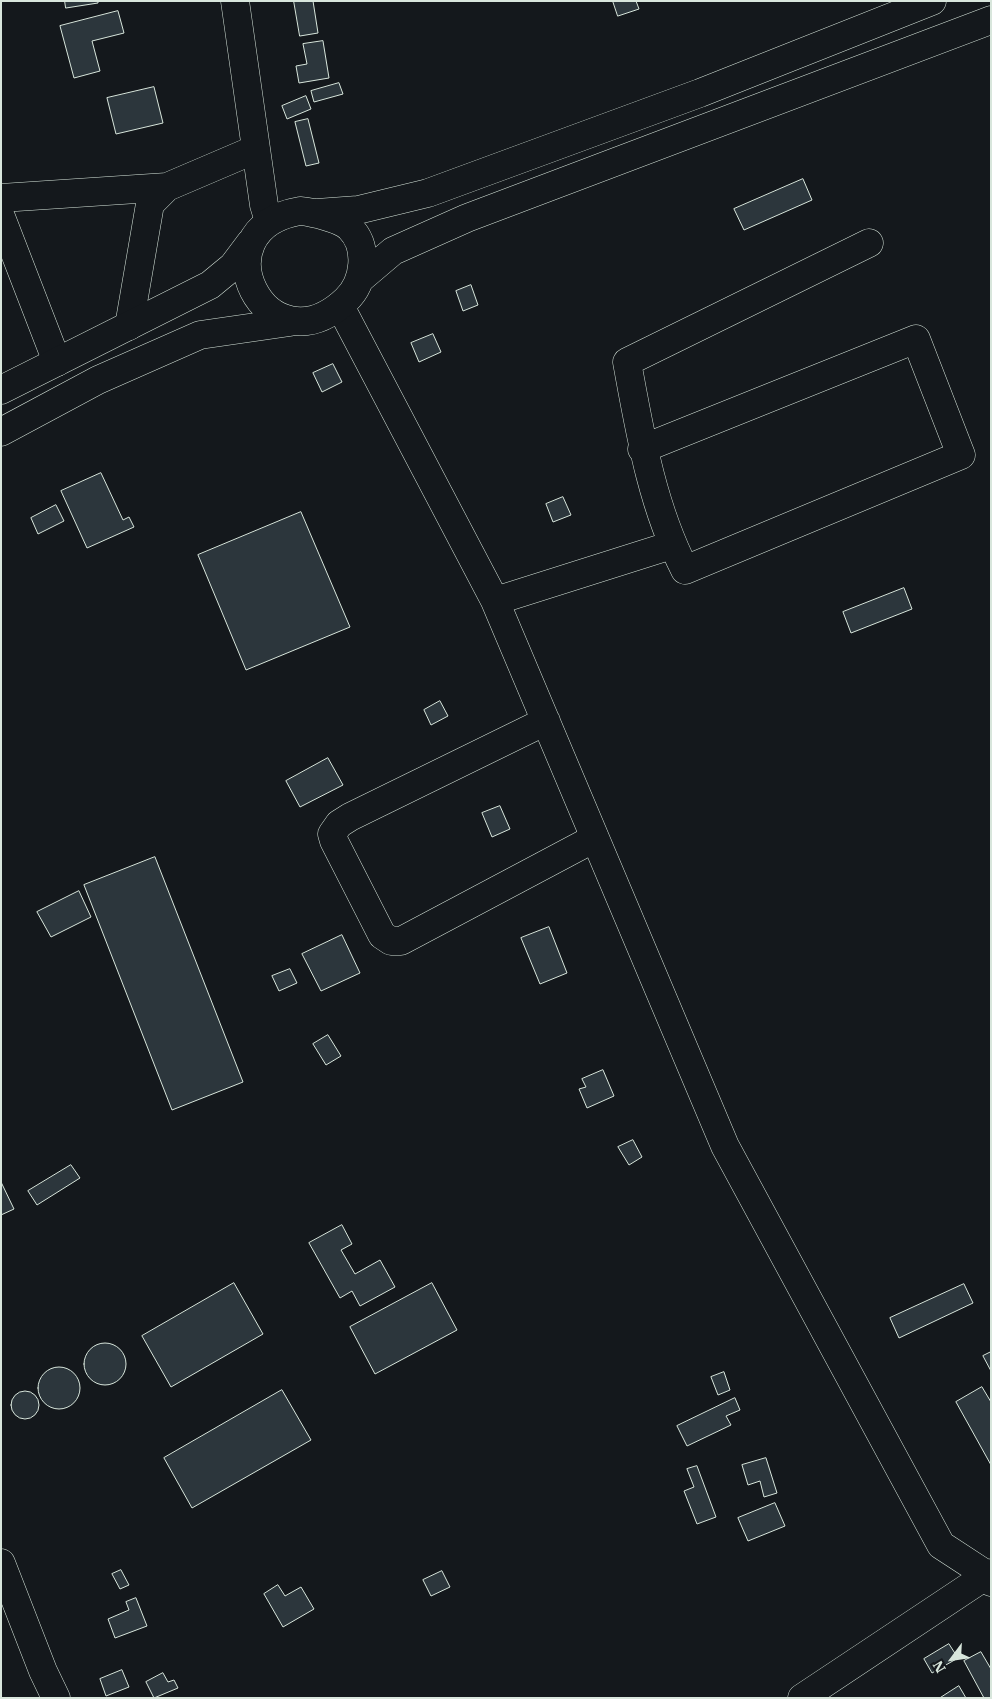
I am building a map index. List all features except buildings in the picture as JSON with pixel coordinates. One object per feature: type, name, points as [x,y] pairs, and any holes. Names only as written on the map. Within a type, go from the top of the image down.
[{"type":"main road","points":[[235,1],[264,206],[263,228],[250,247],[246,263],[248,280],[254,295],[265,307],[290,322]]},
{"type":"main road","points":[[1,390],[210,285],[233,266],[263,228],[292,212],[316,213],[358,210],[428,193],[700,93],[932,1]]},
{"type":"main road","points":[[1,432],[98,380],[200,335],[290,322],[311,321],[326,316],[340,306],[352,294],[360,279],[392,251],[466,218],[991,20]]},
{"type":"main road","points":[[1,198],[167,187],[256,150]]},
{"type":"main road","points":[[129,326],[150,204],[167,187]]},
{"type":"main road","points":[[316,213],[349,226],[359,241],[362,258],[360,279]]},
{"type":"main road","points":[[1,217],[7,255],[57,362]]},
{"type":"main road","points":[[642,449],[916,339],[961,455],[685,570],[672,545],[642,449],[627,362],[869,243]]},
{"type":"main road","points":[[340,306],[495,601],[725,1146],[941,1544],[989,1576],[802,1698]]},
{"type":"main road","points":[[495,601],[672,545]]},
{"type":"main road","points":[[546,721],[350,816],[338,824],[332,834],[334,841],[382,935],[391,941],[401,941],[595,838]]},
{"type":"main road","points":[[1,1563],[43,1672],[56,1698]]}]
